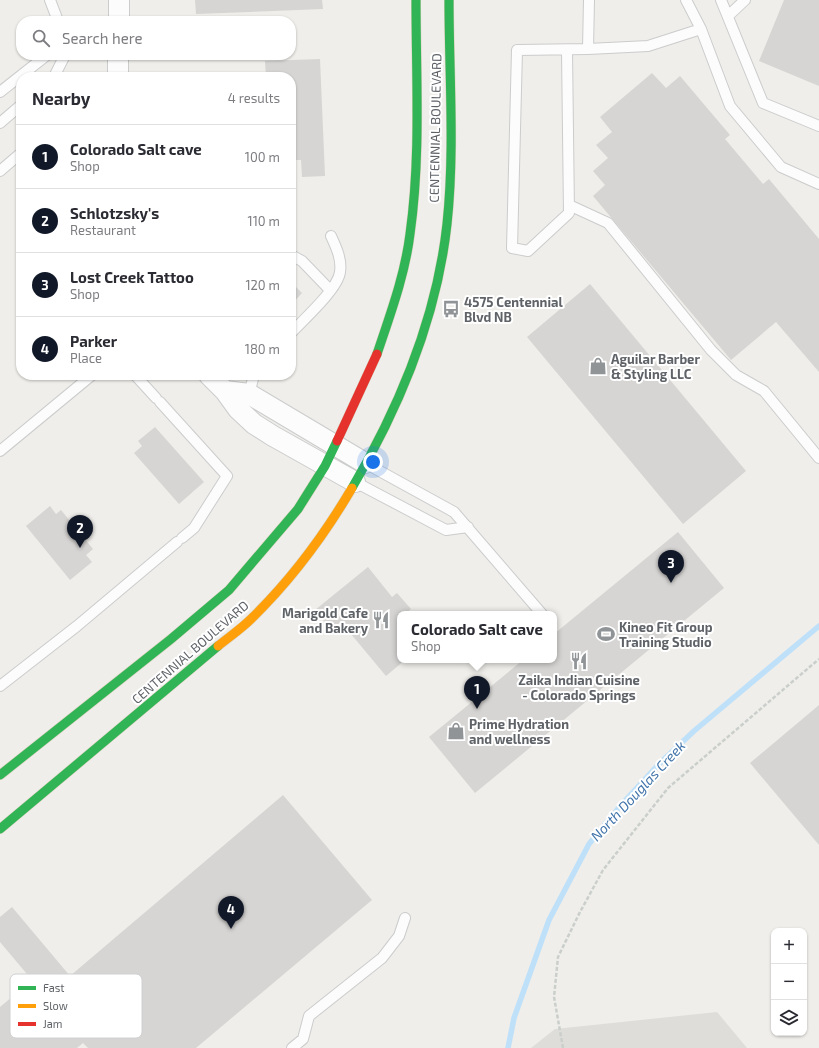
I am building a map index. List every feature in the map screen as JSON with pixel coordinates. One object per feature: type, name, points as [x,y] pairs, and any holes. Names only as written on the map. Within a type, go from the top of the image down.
[{"type":"main road","name":"CENTENNIAL BOULEVARD","points":[[0,775],[171,639],[229,590],[298,509],[336,446],[376,357],[395,300],[410,235],[417,167],[416,0]]},
{"type":"main road","name":"CENTENNIAL BOULEVARD","points":[[0,829],[251,619],[287,579],[326,528],[355,482],[380,437],[412,367],[433,298],[445,238],[451,172],[449,0]]},
{"type":"street","points":[[119,0],[119,16]]},
{"type":"street","points":[[118,60],[118,72]]},
{"type":"street","points":[[214,380],[225,391],[238,409],[254,424],[355,482]]},
{"type":"street","points":[[225,391],[249,394],[365,463]]},
{"type":"lane","points":[[588,49],[589,0]]},
{"type":"lane","points":[[686,0],[701,28],[730,106],[781,167],[819,184]]},
{"type":"lane","points":[[721,0],[763,103],[819,126]]},
{"type":"lane","points":[[728,16],[745,0]]},
{"type":"lane","points":[[54,2],[57,16]]},
{"type":"lane","points":[[567,50],[569,213],[528,251],[512,248],[517,50],[567,50],[648,46],[701,28]]},
{"type":"lane","points":[[25,72],[40,60]]},
{"type":"lane","points":[[56,72],[62,60]]},
{"type":"lane","points":[[0,92],[16,79]]},
{"type":"lane","points":[[0,123],[16,109]]},
{"type":"lane","points":[[0,171],[16,157]]},
{"type":"lane","points":[[569,205],[608,223],[711,350],[736,375],[764,391],[819,458]]},
{"type":"lane","points":[[296,328],[318,306],[340,273],[339,254],[331,236]]},
{"type":"lane","points":[[296,258],[302,261],[330,290]]},
{"type":"lane","points":[[0,451],[86,380]]},
{"type":"lane","points":[[0,686],[77,626],[194,528],[227,476],[140,380]]},
{"type":"lane","points":[[249,394],[253,380]]},
{"type":"lane","points":[[365,463],[454,512],[539,611]]},
{"type":"lane","points":[[355,482],[446,530],[468,527]]},
{"type":"lane","points":[[292,1048],[302,1039],[309,1016],[382,958],[398,936],[405,918]]},
{"type":"path","points":[[563,1048],[554,997],[558,957],[603,870],[668,788],[819,660]]},
{"type":"shaded area","points":[[717,1012],[747,1048],[531,1048],[555,1029]]},
{"type":"building","points":[[195,0],[322,0],[323,9],[196,14]]},
{"type":"building","points":[[784,0],[819,0],[819,86],[759,61]]},
{"type":"building","points":[[320,59],[325,176],[302,177],[301,160],[296,160],[296,72],[266,72],[265,61]]},
{"type":"building","points":[[652,73],[666,88],[680,76],[730,135],[725,139],[763,184],[769,179],[819,239],[819,372],[776,322],[731,360],[593,196],[605,185],[593,171],[608,158],[596,145],[612,132],[600,117]]},
{"type":"building","points":[[590,284],[746,471],[683,524],[527,337]]},
{"type":"building","points":[[296,287],[302,293],[296,300]]},
{"type":"building","points":[[155,427],[204,482],[179,504],[134,453],[142,446],[138,441]]},
{"type":"building","points":[[50,506],[56,514],[61,510],[93,549],[86,555],[92,562],[70,580],[26,526]]},
{"type":"building","points":[[678,532],[724,588],[475,793],[429,737],[519,663],[557,663],[557,632]]},
{"type":"building","points":[[368,567],[392,597],[397,593],[411,609],[409,611],[397,611],[397,663],[401,663],[386,676],[341,622],[331,630],[315,610]]},
{"type":"building","points":[[819,705],[819,845],[750,763]]},
{"type":"building","points":[[283,795],[372,900],[196,1048],[88,1048],[83,1043],[77,1048],[0,1048],[0,1007],[10,999],[10,1038],[142,1038],[142,974],[72,974]]},
{"type":"building","points":[[12,907],[68,974],[27,974],[0,942],[0,917]]},
{"type":"waterway","name":"North Douglas Creek","points":[[508,1048],[514,1018],[549,920],[589,844],[622,804],[658,765],[694,731],[819,626]]},
{"type":"traffic: fast","points":[[377,354],[405,265],[410,234],[416,176],[417,146],[416,0]]},
{"type":"traffic: fast","points":[[352,488],[385,426],[413,361],[435,293],[442,259],[447,224],[451,168],[449,0]]},
{"type":"traffic: fast","points":[[0,775],[171,639],[229,590],[298,509],[325,466],[337,441]]},
{"type":"traffic: fast","points":[[0,829],[218,646]]},
{"type":"traffic: slow","points":[[218,646],[247,623],[293,573],[330,523],[352,488]]},
{"type":"traffic: jam","points":[[337,441],[377,354]]},
{"type":"place","name":"4575 Centennial Blvd NB","points":[[451,309]]},
{"type":"place","name":"Aguilar Barber & Styling LLC","points":[[598,366]]},
{"type":"place","name":"Schlotzsky's","points":[[80,548]]},
{"type":"place","name":"Lost Creek Tattoo","points":[[671,583]]},
{"type":"place","name":"Marigold Cafe and Bakery","points":[[381,620]]},
{"type":"place","name":"Kineo Fit Group Training Studio","points":[[606,634]]},
{"type":"place","name":"Zaika Indian Cuisine - Colorado Springs","points":[[579,661]]},
{"type":"place","name":"Colorado Salt cave","points":[[477,709]]},
{"type":"place","name":"Prime Hydration and wellness","points":[[456,731]]},
{"type":"place","name":"Parker","points":[[231,929]]}]
